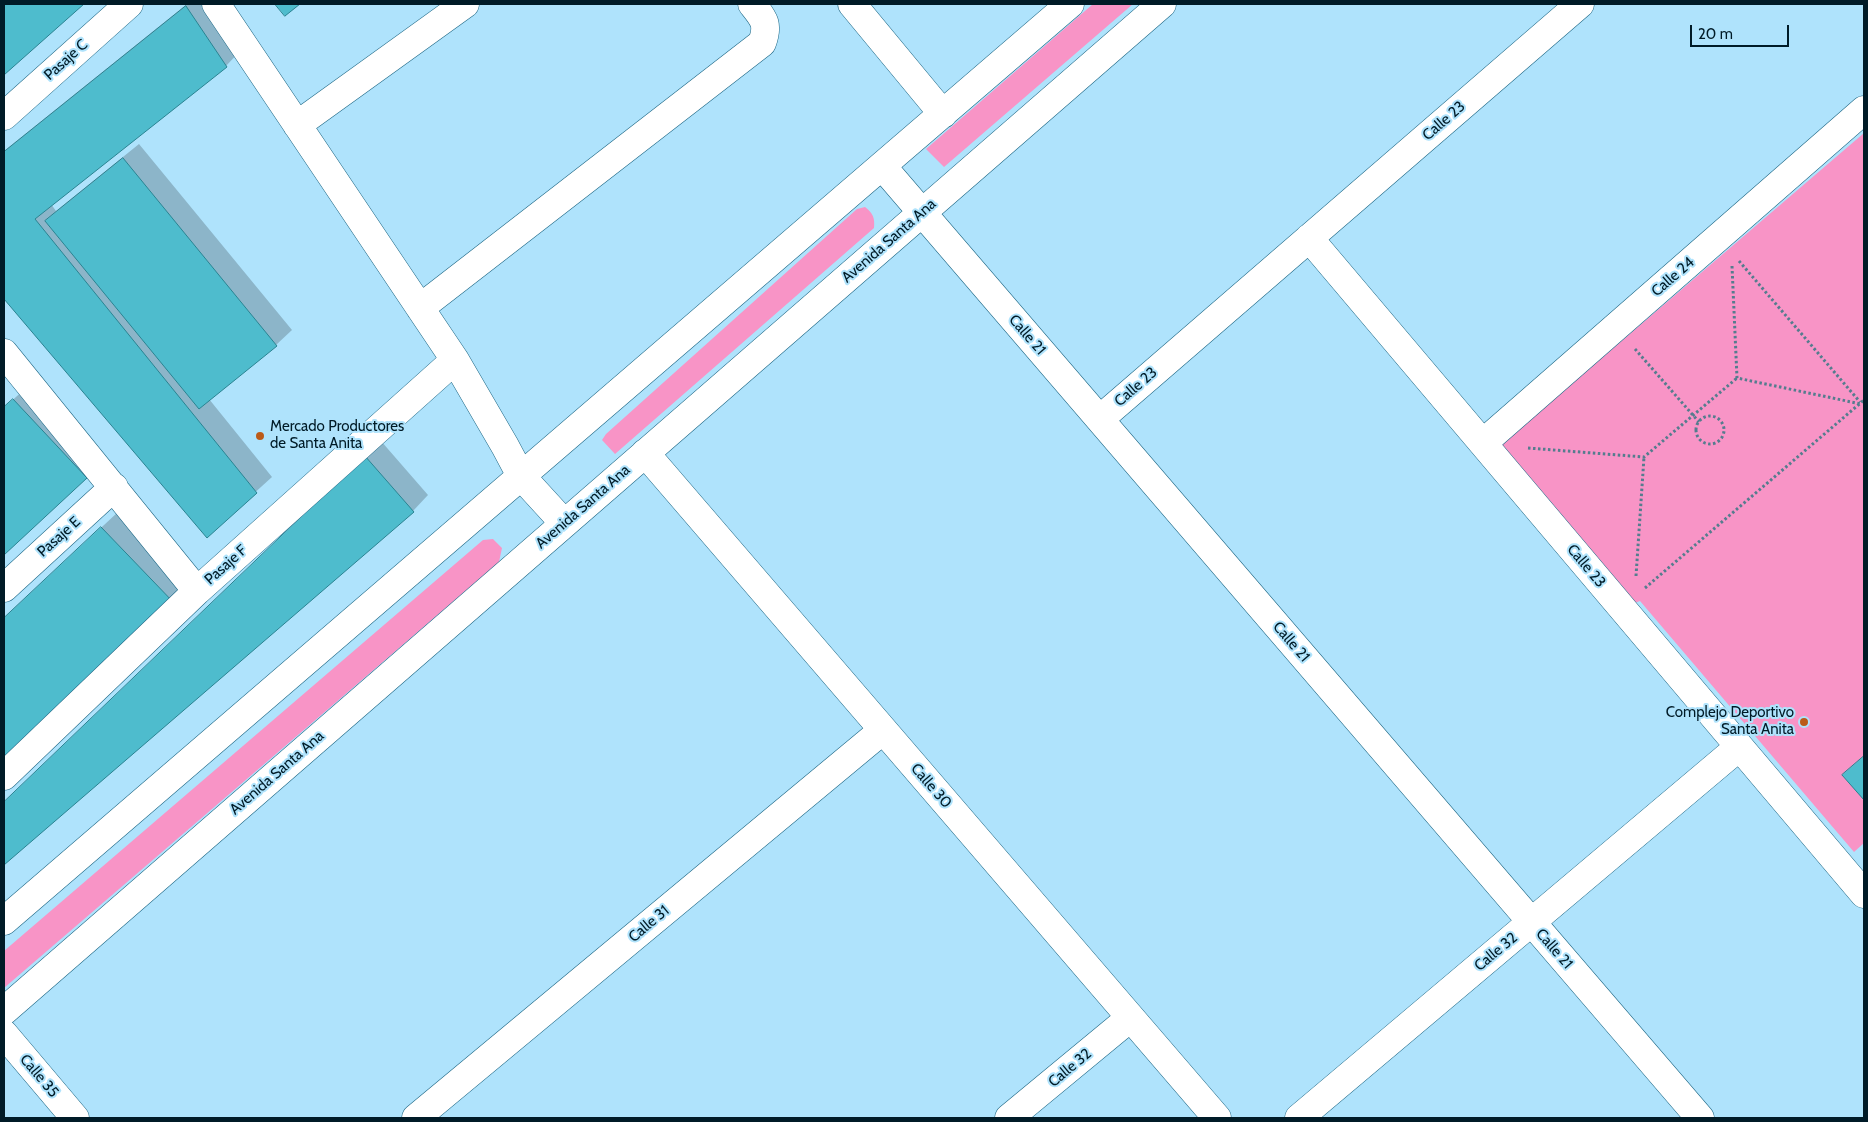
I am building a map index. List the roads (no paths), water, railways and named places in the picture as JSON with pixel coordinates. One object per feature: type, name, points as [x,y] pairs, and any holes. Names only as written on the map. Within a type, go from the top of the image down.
[{"type":"street","name":"Pasaje C","points":[[4,116],[129,4]]},
{"type":"street","points":[[216,4],[455,360],[521,476],[564,523]]},
{"type":"street","points":[[297,125],[466,4]]},
{"type":"street","points":[[420,308],[762,43],[766,31],[763,17],[752,4]]},
{"type":"street","points":[[852,4],[942,114]]},
{"type":"street","points":[[4,921],[1070,4]]},
{"type":"street","name":"Avenida Santa Ana","points":[[4,1011],[1162,4]]},
{"type":"street","name":"Calle 23","points":[[1100,419],[1580,4]]},
{"type":"street","name":"Calle 24","points":[[1482,443],[1864,110]]},
{"type":"street","name":"Calle 21","points":[[882,166],[1700,1118]]},
{"type":"street","name":"Calle 23","points":[[1309,238],[1739,747],[1863,890]]},
{"type":"street","name":"Pasaje F","points":[[4,776],[197,591],[455,360]]},
{"type":"street","points":[[8,368],[114,487],[197,591]]},
{"type":"street","name":"Calle 30","points":[[645,453],[1217,1118]]},
{"type":"street","name":"Pasaje E","points":[[4,588],[114,487]]},
{"type":"street","name":"Calle 31","points":[[416,1118],[883,730]]},
{"type":"street","name":"Calle 32","points":[[1299,1118],[1739,747]]},
{"type":"street","name":"Calle 32","points":[[1009,1118],[1130,1018]]},
{"type":"street","name":"Calle 35","points":[[4,1034],[75,1118]]},
{"type":"place","name":"Mercado Productores de Santa Anita","points":[[260,436]]},
{"type":"place","name":"Complejo Deportivo Santa Anita","points":[[1804,722]]}]
